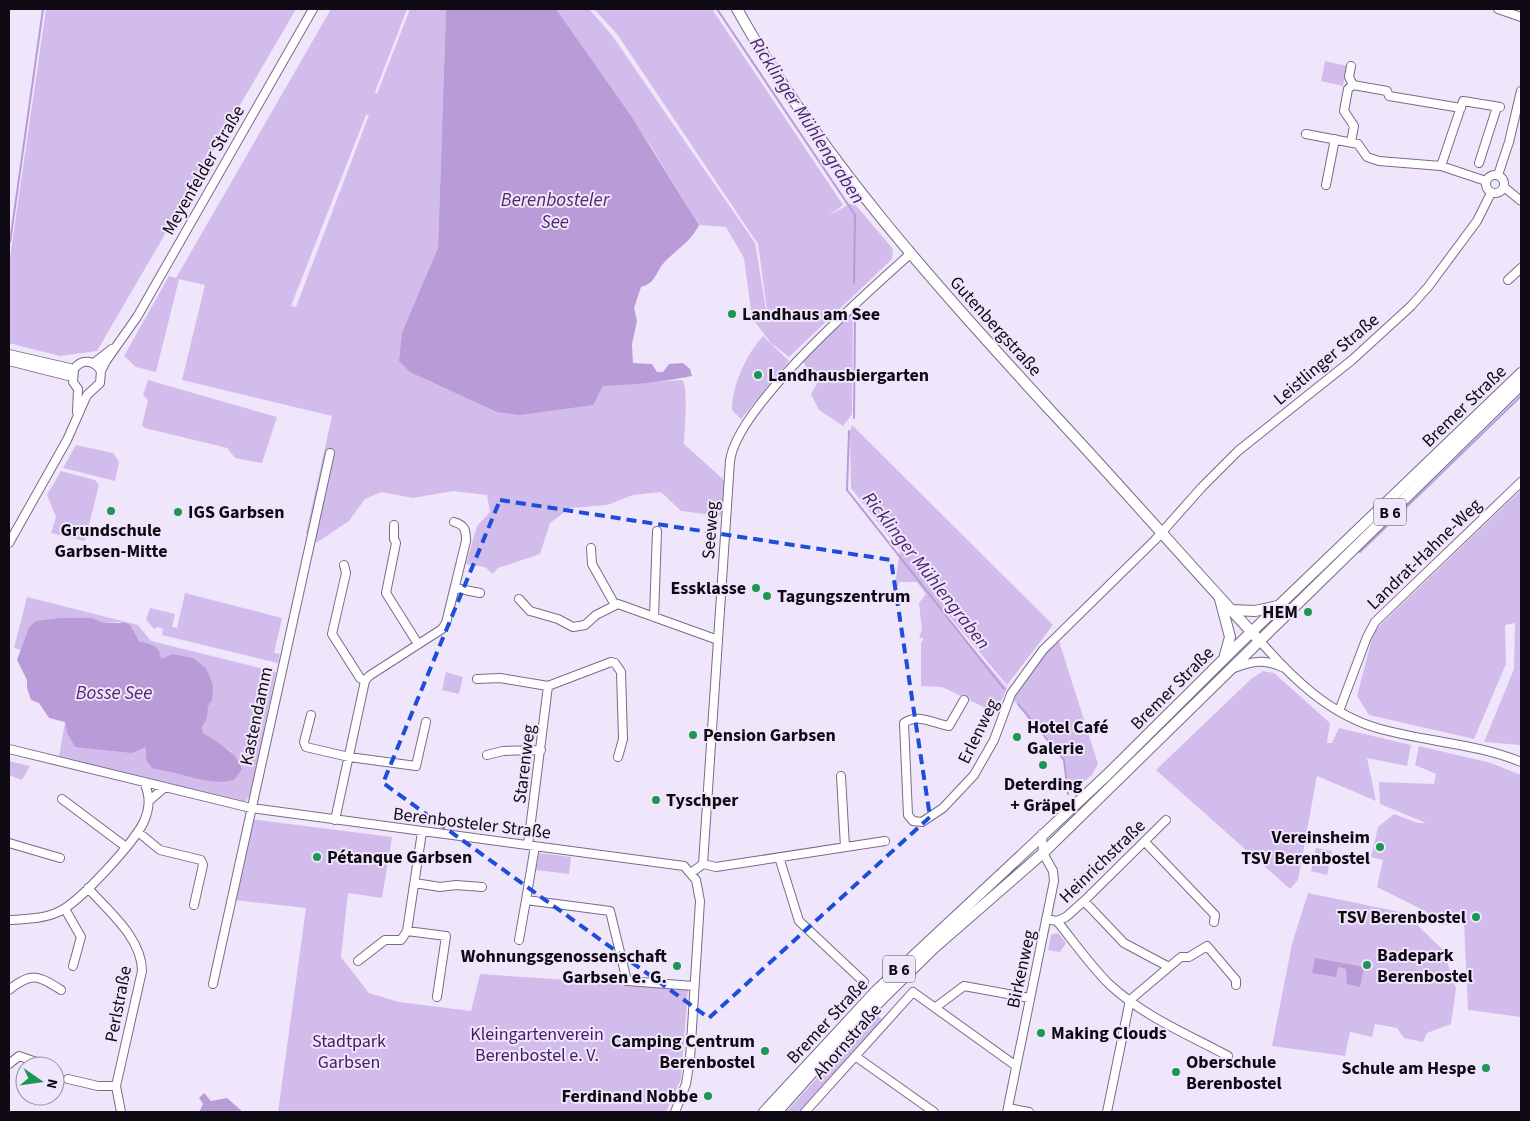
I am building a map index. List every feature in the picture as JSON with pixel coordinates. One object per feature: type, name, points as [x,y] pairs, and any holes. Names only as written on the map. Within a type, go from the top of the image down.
[{"type":"main road","name":"Gutenbergstraße","points":[[737,9],[781,82],[850,180],[910,254],[1260,641]]},
{"type":"main road","name":"Bremer Straße","points":[[764,1112],[876,992],[1042,834],[1107,775],[1222,661],[1521,373]]},
{"type":"main road","name":"Bremer Straße","points":[[777,1112],[836,1046],[934,948],[1043,852],[1521,385]]},
{"type":"main road","points":[[1219,596],[1230,637],[1230,644],[1222,661]]},
{"type":"main road","points":[[1232,610],[1255,611],[1279,606]]},
{"type":"street","name":"Meyenfelder Straße","points":[[9,543],[12,530],[76,422],[90,391],[100,383],[101,371],[137,317],[313,9]]},
{"type":"street","points":[[1498,9],[1521,17]]},
{"type":"street","points":[[1350,66],[1349,77],[1353,85]]},
{"type":"street","points":[[1351,142],[1354,126],[1344,111],[1348,89],[1353,85],[1387,91],[1389,96],[1461,108]]},
{"type":"street","points":[[1498,175],[1509,142],[1521,91]]},
{"type":"street","points":[[1441,166],[1463,101],[1498,107],[1479,163]]},
{"type":"street","points":[[1306,134],[1358,144],[1367,158],[1379,161],[1441,166],[1486,181]]},
{"type":"street","points":[[1326,185],[1335,139]]},
{"type":"street","points":[[1498,175],[1504,181],[1504,187],[1497,194],[1491,193],[1486,188],[1486,181],[1490,176],[1498,175]]},
{"type":"street","points":[[1504,187],[1521,201]]},
{"type":"street","name":"Leistlinger Straße","points":[[1162,532],[1202,486],[1238,451],[1352,360],[1411,306],[1428,287],[1477,221],[1491,193]]},
{"type":"street","name":"Seeweg","points":[[703,864],[730,461],[736,438],[794,365],[846,312],[910,254]]},
{"type":"street","points":[[1508,280],[1521,268]]},
{"type":"street","name":"Meyenfelder Straße","points":[[74,369],[84,361],[94,363],[118,344]]},
{"type":"street","points":[[9,354],[74,369],[72,378],[78,389],[90,391]]},
{"type":"street","points":[[9,361],[72,378]]},
{"type":"street","points":[[94,363],[101,371]]},
{"type":"street","name":"Meyenfelder Straße","points":[[76,422],[78,389]]},
{"type":"street","name":"Kastendamm","points":[[213,984],[250,808],[330,453]]},
{"type":"street","name":"Landrat-Hahne-Weg","points":[[1339,711],[1367,637],[1375,622],[1521,482]]},
{"type":"street","points":[[335,820],[365,681],[369,676],[445,626],[466,535],[466,530],[461,524],[454,522]]},
{"type":"street","points":[[394,525],[394,539],[396,543],[386,593],[418,644]]},
{"type":"street","points":[[654,617],[657,531]]},
{"type":"street","name":"Erlenweg","points":[[964,700],[949,726],[930,719],[908,720],[904,723],[908,814],[913,822],[922,822],[936,813],[967,784],[989,750],[1012,694],[1034,660],[1162,532]]},
{"type":"street","points":[[591,548],[592,564],[615,605]]},
{"type":"street","points":[[344,565],[346,573],[332,634],[360,678],[365,681]]},
{"type":"street","points":[[455,588],[480,593]]},
{"type":"street","points":[[519,599],[530,612],[558,619],[573,627],[585,625],[596,615],[615,605],[624,605],[718,640]]},
{"type":"street","points":[[1260,641],[1302,685],[1339,711],[1378,728],[1489,751],[1521,762]]},
{"type":"street","points":[[1232,668],[1257,660],[1268,661],[1284,668]]},
{"type":"street","points":[[477,679],[500,678],[548,686],[611,662],[618,666],[621,672],[623,739],[618,757]]},
{"type":"street","name":"Starenweg","points":[[519,940],[526,900],[548,686]]},
{"type":"street","points":[[311,715],[305,746],[349,758],[416,766],[426,722]]},
{"type":"street","name":"Berenbosteler Straße","points":[[9,750],[250,808],[679,865],[691,873]]},
{"type":"street","points":[[487,755],[503,751],[541,750]]},
{"type":"street","points":[[841,776],[845,847]]},
{"type":"street","points":[[9,920],[44,916],[65,909],[88,888],[126,847],[138,832],[145,819],[150,800],[144,782]]},
{"type":"street","points":[[150,800],[165,787]]},
{"type":"street","points":[[62,799],[126,847]]},
{"type":"street","name":"Heinrichstraße","points":[[1057,922],[1066,917],[1166,820]]},
{"type":"street","points":[[138,832],[160,850],[201,860],[203,865],[194,905]]},
{"type":"street","points":[[358,961],[385,940],[401,940],[407,931],[422,832]]},
{"type":"street","name":"Birkenweg","points":[[1010,1110],[1016,1066],[1054,876],[1051,865],[1043,852],[1042,834]]},
{"type":"street","points":[[675,1112],[688,1075],[700,901],[698,884],[691,873],[703,864],[716,868],[885,841]]},
{"type":"street","points":[[1145,842],[1215,915],[1214,922]]},
{"type":"street","points":[[9,843],[60,858]]},
{"type":"street","points":[[779,858],[799,921],[864,982]]},
{"type":"street","points":[[414,883],[440,887],[456,885],[482,887]]},
{"type":"street","name":"Perlstraße","points":[[88,888],[135,942],[142,962],[142,971],[116,1086],[121,1112]]},
{"type":"street","points":[[526,900],[610,911],[628,981],[694,986]]},
{"type":"street","points":[[1084,900],[1124,942],[1169,967]]},
{"type":"street","points":[[65,909],[81,936],[74,966]]},
{"type":"street","points":[[1046,919],[1057,922],[1101,975],[1130,1000],[1171,1027],[1228,1056]]},
{"type":"street","points":[[407,931],[446,936],[437,997]]},
{"type":"street","points":[[1107,1112],[1130,1000],[1181,957],[1189,957],[1208,946],[1236,980],[1236,985]]},
{"type":"street","points":[[9,990],[22,979],[35,977],[61,990]]},
{"type":"street","points":[[1016,1066],[936,1007],[964,986],[1030,998]]},
{"type":"street","name":"Ahornstraße","points":[[805,1112],[913,992],[936,1007]]},
{"type":"street","points":[[855,1056],[934,1112]]},
{"type":"street","points":[[68,1079],[98,1086],[116,1086]]},
{"type":"street","points":[[1010,1110],[1029,1112]]},
{"type":"highlighted area","points":[[500,500],[891,560],[930,817],[709,1018],[383,783]]},
{"type":"green space","points":[[46,9],[296,9],[97,351],[60,356],[9,343],[9,264]]},
{"type":"green space","points":[[331,9],[407,9],[375,92],[377,94],[410,9],[446,9],[438,248],[433,264],[602,386],[682,380],[686,400],[684,444],[725,481],[721,516],[681,511],[661,492],[633,495],[607,505],[570,508],[550,523],[540,554],[498,568],[493,574],[485,567],[466,564],[477,526],[490,512],[487,495],[453,491],[413,498],[381,492],[365,499],[349,521],[316,543],[306,533],[332,416],[182,380],[205,285],[179,279],[156,372],[136,367],[124,356],[169,276],[176,278]],"holes":[[[366,115],[369,115],[296,307],[291,306]]]},
{"type":"green space","points":[[556,9],[589,9],[611,34],[755,243],[766,310],[779,324],[767,310],[758,244],[617,34],[594,9],[712,9],[843,205],[828,216],[853,202],[893,249],[892,259],[789,357],[771,343],[752,318],[744,258],[726,227],[699,225],[650,145]]},
{"type":"green space","points":[[1325,61],[1347,66],[1343,86],[1321,81]]},
{"type":"green space","points":[[853,309],[852,414],[843,426],[819,410],[811,394],[817,384],[802,360]]},
{"type":"green space","name":"Landhausbiergarten","points":[[763,336],[789,361],[741,419],[732,410],[734,391],[746,361]]},
{"type":"green space","points":[[148,380],[277,417],[262,463],[235,458],[227,448],[145,428],[142,425],[148,400],[143,395]]},
{"type":"green space","points":[[852,425],[1053,625],[1007,685],[945,611],[942,612],[1007,688],[996,713],[942,687],[921,686],[921,643],[924,638],[919,638],[922,630],[919,603],[926,594],[917,582],[899,582],[892,603],[900,551],[851,488],[850,432]]},
{"type":"green space","points":[[76,445],[113,453],[119,462],[115,481],[63,468]]},
{"type":"green space","points":[[61,471],[95,480],[99,485],[85,541],[51,533],[56,517],[47,495]]},
{"type":"green space","points":[[1521,490],[1521,745],[1484,742],[1514,669],[1515,623],[1505,625],[1506,664],[1474,739],[1369,715],[1357,696],[1374,631]]},
{"type":"green space","points":[[185,593],[282,618],[274,653],[280,654],[278,663],[162,635],[163,629],[158,627],[154,629],[146,620],[150,608],[175,614],[172,627],[177,628]]},
{"type":"green space","points":[[27,597],[138,625],[151,641],[276,672],[251,794],[245,802],[59,756],[65,722],[67,733],[76,747],[146,747],[153,769],[168,770],[232,752],[203,733],[204,721],[160,660],[120,622],[104,623],[92,618],[59,618],[29,627],[22,650],[14,648]]},
{"type":"green space","points":[[1058,638],[1098,764],[1092,775],[1071,792],[1062,754],[1012,698],[1033,667]]},
{"type":"green space","points":[[1263,671],[1274,673],[1330,723],[1327,743],[1332,743],[1339,728],[1411,745],[1407,766],[1367,758],[1376,801],[1317,776],[1298,880],[1290,889],[1156,770],[1251,679]]},
{"type":"green space","points":[[446,672],[463,677],[459,694],[442,690]]},
{"type":"green space","name":"TSV Berenbostel","points":[[1419,746],[1491,763],[1521,775],[1521,1017],[1468,1010],[1464,923],[1440,925],[1425,911],[1377,887],[1383,860],[1371,857],[1378,827],[1394,814],[1418,823],[1426,823],[1380,804],[1379,782],[1434,784],[1436,774],[1415,765]]},
{"type":"green space","points":[[9,761],[30,766],[22,780],[9,775]]},
{"type":"green space","points":[[251,819],[392,837],[382,898],[348,893],[341,957],[369,993],[399,1002],[471,1011],[480,974],[688,988],[681,1079],[666,1112],[278,1112],[306,908],[234,900]]},
{"type":"green space","points":[[1316,848],[1332,851],[1327,875],[1311,871]]},
{"type":"green space","points":[[539,853],[571,857],[569,874],[536,870]]},
{"type":"green space","name":"Badepark Berenbostel","points":[[1308,893],[1405,913],[1443,950],[1456,988],[1451,1024],[1427,1033],[1423,1042],[1404,1038],[1397,1028],[1375,1024],[1372,1037],[1350,1032],[1345,1056],[1272,1046],[1292,944]]},
{"type":"green space","points":[[1058,933],[1066,943],[1060,952],[1048,950],[1051,935]]},
{"type":"green space","points":[[876,1014],[883,1020],[801,1112],[786,1112]]},
{"type":"water","name":"Berenbosteler See","points":[[446,9],[556,9],[631,116],[699,225],[687,242],[662,265],[652,281],[641,287],[634,308],[637,321],[632,344],[633,363],[652,364],[657,372],[663,372],[669,364],[683,363],[690,369],[692,376],[648,383],[603,386],[593,405],[520,415],[497,412],[410,372],[399,361],[402,333],[438,248]]},
{"type":"water","name":"Bosse See","points":[[59,618],[92,618],[104,623],[126,623],[130,625],[139,641],[157,648],[161,659],[173,654],[193,658],[206,668],[213,685],[212,700],[208,706],[207,718],[202,727],[203,733],[226,748],[239,763],[242,769],[234,780],[214,782],[153,769],[146,760],[146,747],[132,753],[75,747],[67,733],[65,722],[49,718],[39,703],[31,700],[27,688],[27,680],[17,660],[29,627],[36,621]]},
{"type":"water","points":[[1315,958],[1364,967],[1360,987],[1347,984],[1346,969],[1338,967],[1336,977],[1312,973]]},
{"type":"water","points":[[204,1093],[211,1101],[227,1098],[243,1112],[199,1112],[203,1104],[199,1098]]},
{"type":"waterway","points":[[10,242],[43,9]]},
{"type":"waterway","name":"Ricklinger Mühlengraben","points":[[717,9],[855,215],[854,283]]},
{"type":"waterway","name":"Ricklinger Mühlengraben","points":[[854,418],[855,318]]},
{"type":"waterway","points":[[1360,552],[1521,396]]},
{"type":"waterway","name":"Ricklinger Mühlengraben","points":[[849,431],[847,490],[1004,689]]},
{"type":"waterway","name":"Ricklinger Mühlengraben","points":[[1018,704],[1064,760],[1068,794]]},
{"type":"place","name":"Landhaus am See","points":[[732,314]]},
{"type":"place","name":"Landhausbiergarten","points":[[758,375]]},
{"type":"place","name":"Grundschule Garbsen-Mitte","points":[[111,511]]},
{"type":"place","name":"IGS Garbsen","points":[[178,512]]},
{"type":"place","name":"Essklasse","points":[[756,588]]},
{"type":"place","name":"Tagungszentrum","points":[[767,596]]},
{"type":"place","name":"HEM","points":[[1308,612]]},
{"type":"place","name":"Pension Garbsen","points":[[693,735]]},
{"type":"place","name":"Hotel Café Galerie","points":[[1017,737]]},
{"type":"place","name":"Deterding + Gräpel","points":[[1043,765]]},
{"type":"place","name":"Tyschper","points":[[656,800]]},
{"type":"place","name":"Vereinsheim TSV Berenbostel","points":[[1380,847]]},
{"type":"place","name":"Pétanque Garbsen","points":[[317,857]]},
{"type":"place","name":"TSV Berenbostel","points":[[1476,917]]},
{"type":"place","name":"Badepark Berenbostel","points":[[1367,965]]},
{"type":"place","name":"Wohnungsgenossenschaft Garbsen e. G.","points":[[677,966]]},
{"type":"place","name":"Making Clouds","points":[[1041,1033]]},
{"type":"place","name":"Camping Centrum Berenbostel","points":[[765,1051]]},
{"type":"place","name":"Schule am Hespe","points":[[1486,1068]]},
{"type":"place","name":"Oberschule Berenbostel","points":[[1176,1072]]},
{"type":"place","name":"Ferdinand Nobbe","points":[[708,1096]]},
{"type":"park label","name":"Kleingartenverein Berenbostel e. V.","points":[[537,1044]]},
{"type":"park label","name":"Stadtpark Garbsen","points":[[349,1051]]}]
